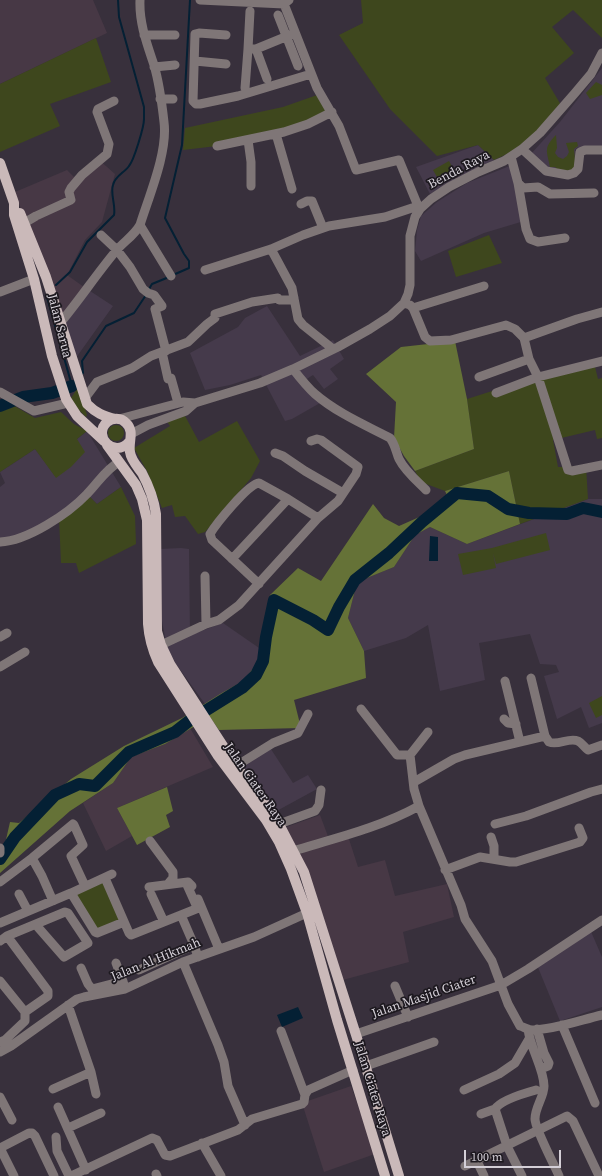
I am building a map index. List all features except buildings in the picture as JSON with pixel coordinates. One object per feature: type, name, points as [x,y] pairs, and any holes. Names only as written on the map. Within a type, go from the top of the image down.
[{"type":"main road","name":"Jalan Sarua","points":[[0,164],[14,203],[20,212],[34,279],[60,382],[67,402],[77,416],[106,443]]},
{"type":"main road","name":"Jalan Sarua","points":[[22,225],[46,277],[87,404],[94,411],[117,419]]},
{"type":"main road","points":[[117,419],[129,426],[130,438],[126,444],[120,448],[112,447],[106,443],[102,432],[103,428],[108,422],[117,419]]},
{"type":"main road","name":"Jalan Ciater Raya","points":[[130,438],[130,453],[151,492],[155,508],[157,624],[161,645],[192,706],[204,725],[259,795],[279,824],[304,872],[390,1142],[399,1176]]},
{"type":"main road","name":"Jalan Ciater Raya","points":[[106,443],[136,485],[142,499],[147,520],[148,624],[152,648],[158,662],[192,706]]},
{"type":"main road","points":[[119,462],[130,453]]},
{"type":"main road","name":"Jalan Ciater Raya","points":[[204,725],[225,767],[266,820],[279,842],[291,869],[307,913],[337,1020],[386,1176]]},
{"type":"main road","points":[[337,1020],[350,1017]]},
{"type":"main road","points":[[377,1146],[390,1142]]},
{"type":"street","points":[[61,322],[117,250],[136,232],[140,225],[162,152],[165,132],[154,67],[144,35],[140,0]]},
{"type":"street","points":[[200,0],[286,2],[298,66]]},
{"type":"street","points":[[245,88],[252,49],[250,11]]},
{"type":"street","points":[[205,270],[272,249],[323,228],[385,216],[419,207],[399,160],[359,172],[332,112],[317,88],[291,35],[278,15]]},
{"type":"street","points":[[226,35],[195,34],[193,101],[196,104],[238,96],[311,74]]},
{"type":"street","points":[[144,35],[175,35]]},
{"type":"street","points":[[252,49],[291,35]]},
{"type":"street","points":[[252,49],[267,79]]},
{"type":"street","name":"Benda Raya","points":[[117,419],[178,403],[195,403],[260,383],[333,349],[390,316],[404,302],[408,294],[410,285],[410,236],[419,207],[449,187],[511,157],[522,149],[540,133],[591,74],[602,53]]},
{"type":"street","points":[[195,61],[226,64]]},
{"type":"street","points":[[154,67],[175,65]]},
{"type":"street","points":[[160,99],[173,99]]},
{"type":"street","points":[[22,225],[71,200],[69,192],[71,188],[107,154],[109,144],[97,112],[98,109],[114,101]]},
{"type":"street","points":[[217,146],[276,134],[308,124],[332,112]]},
{"type":"street","points":[[276,134],[292,189]]},
{"type":"street","points":[[248,140],[251,162],[251,186]]},
{"type":"street","points":[[522,149],[546,171],[568,175],[574,173],[578,169],[580,152],[585,150],[602,150]]},
{"type":"street","points":[[511,157],[518,183],[527,235],[530,239],[538,242],[565,238]]},
{"type":"street","points":[[518,183],[523,188],[538,187],[550,194],[594,193]]},
{"type":"street","points":[[301,204],[312,201],[323,228]]},
{"type":"street","points":[[140,225],[171,276]]},
{"type":"street","points":[[101,236],[117,250],[146,291],[154,295],[162,306],[155,310],[168,379],[171,378],[178,403]]},
{"type":"street","points":[[272,249],[293,292],[298,319],[303,325],[324,340],[333,349]]},
{"type":"street","points":[[0,292],[34,279]]},
{"type":"street","points":[[413,308],[484,286]]},
{"type":"street","points":[[85,398],[97,382],[132,368],[144,360],[188,342],[215,318],[215,314],[252,302],[278,298],[279,300],[289,300],[294,298]]},
{"type":"street","points":[[404,302],[413,308],[425,337],[430,341],[450,340],[506,326],[515,329],[524,338],[529,359],[538,378],[568,470],[570,472],[602,465]]},
{"type":"street","points":[[524,338],[577,319],[602,312]]},
{"type":"street","points":[[479,377],[529,359]]},
{"type":"street","points":[[496,393],[538,378],[602,361]]},
{"type":"street","points":[[292,369],[308,388],[320,398],[341,412],[390,438],[403,466],[426,490]]},
{"type":"street","points":[[0,392],[34,411],[67,402]]},
{"type":"street","name":"Benda Raya","points":[[130,438],[148,425],[186,411],[195,403]]},
{"type":"street","points":[[161,645],[218,620],[230,613],[259,584],[318,518],[338,501],[356,474],[358,467],[321,440],[317,439],[311,441]]},
{"type":"street","points":[[275,453],[283,456],[305,471],[343,493]]},
{"type":"street","points":[[0,542],[10,542],[23,537],[75,506],[105,472],[119,462]]},
{"type":"street","points":[[259,584],[212,540],[210,534],[246,490],[255,483],[259,483],[318,518]]},
{"type":"street","points":[[232,559],[288,499]]},
{"type":"street","points":[[205,576],[206,624]]},
{"type":"street","points":[[0,667],[25,652]]},
{"type":"street","points":[[531,678],[545,736],[549,742],[553,744],[578,741],[588,750],[602,745]]},
{"type":"street","points":[[505,681],[520,742]]},
{"type":"street","points":[[361,710],[397,755],[410,755]]},
{"type":"street","points":[[236,766],[273,743],[298,733],[308,714]]},
{"type":"street","points":[[504,719],[508,723],[516,724]]},
{"type":"street","points":[[410,755],[428,732]]},
{"type":"street","points":[[416,780],[454,759],[465,755],[545,736]]},
{"type":"street","points":[[417,746],[416,780],[419,806],[461,905],[465,919],[492,961],[501,985],[520,1026],[533,1029],[562,1025],[602,1015]]},
{"type":"street","points":[[410,755],[416,780]]},
{"type":"street","points":[[279,824],[315,810],[319,805],[321,790]]},
{"type":"street","points":[[495,824],[526,816],[591,792],[602,790]]},
{"type":"street","points":[[293,851],[374,826],[419,806]]},
{"type":"street","points":[[0,882],[74,824],[83,845],[72,856],[85,886]]},
{"type":"street","points":[[445,870],[480,857],[516,862],[580,842],[583,838],[579,828]]},
{"type":"street","points":[[491,838],[494,846],[494,859]]},
{"type":"street","points":[[150,841],[173,872],[173,878],[168,884]]},
{"type":"street","points":[[0,848],[0,853]]},
{"type":"street","points":[[32,858],[42,876],[52,901]]},
{"type":"street","points":[[0,923],[72,893],[108,876],[124,922],[131,935],[195,910],[197,908],[187,885]]},
{"type":"street","points":[[164,922],[150,891],[168,884],[188,882],[191,885],[219,949]]},
{"type":"street","points":[[72,893],[95,932],[97,933],[124,922]]},
{"type":"street","points":[[19,894],[28,911]]},
{"type":"street","points":[[25,1012],[49,994],[4,939],[36,925],[67,912],[88,943],[64,957],[36,925]]},
{"type":"street","name":"Jalan Al Hikmah","points":[[0,1052],[11,1046],[68,1005],[84,997],[124,985],[198,956],[254,937],[307,913]]},
{"type":"street","points":[[181,916],[198,956]]},
{"type":"street","name":"Jalan Masjid Ciater","points":[[356,1034],[501,985],[602,920]]},
{"type":"street","points":[[139,970],[194,945]]},
{"type":"street","points":[[183,962],[218,1045],[224,1062],[228,1086],[245,1125]]},
{"type":"street","points":[[81,968],[88,984],[92,989],[124,985],[116,963]]},
{"type":"street","points":[[1,983],[25,1012],[25,1022],[2,1038]]},
{"type":"street","points":[[395,986],[408,1016]]},
{"type":"street","points":[[68,1005],[91,1072],[96,1094]]},
{"type":"street","points":[[562,1025],[595,1102]]},
{"type":"street","points":[[464,1090],[499,1074],[515,1064],[533,1029]]},
{"type":"street","points":[[533,1029],[549,1063],[548,1066],[544,1068]]},
{"type":"street","points":[[281,1032],[305,1095]]},
{"type":"street","points":[[529,1039],[543,1077],[544,1086],[535,1119],[536,1125],[559,1176]]},
{"type":"street","points":[[366,1066],[434,1042]]},
{"type":"street","points":[[56,1137],[57,1151],[70,1176],[86,1170],[152,1138],[157,1140],[165,1155],[168,1156],[238,1130],[252,1118],[302,1104],[308,1090],[353,1070]]},
{"type":"street","points":[[53,1089],[91,1072]]},
{"type":"street","points":[[481,1114],[495,1109],[496,1106],[512,1099],[536,1090]]},
{"type":"street","points":[[0,1097],[12,1120]]},
{"type":"street","points":[[58,1107],[86,1170]]},
{"type":"street","points":[[495,1109],[507,1146],[522,1176]]},
{"type":"street","points":[[68,1128],[101,1113]]},
{"type":"street","points":[[465,1166],[564,1116],[570,1117],[599,1176]]},
{"type":"street","points":[[14,1176],[0,1148],[31,1132],[35,1136],[54,1176]]},
{"type":"street","points":[[202,1143],[221,1176]]},
{"type":"street","points":[[477,1161],[484,1176]]},
{"type":"shaded area","points":[[0,0],[93,0],[107,33],[0,84]]},
{"type":"shaded area","points":[[602,68],[602,147],[578,147],[575,150],[575,168],[572,171],[545,169],[530,155],[560,122]]},
{"type":"shaded area","points":[[478,145],[494,160],[430,194],[416,167]]},
{"type":"shaded area","points":[[98,159],[115,174],[102,222],[85,240],[67,275],[84,287],[60,325],[15,192],[67,170],[74,177]]},
{"type":"shaded area","points":[[512,165],[524,221],[484,233],[421,261],[415,251],[417,230],[421,216],[437,202],[467,183]]},
{"type":"shaded area","points":[[84,287],[113,306],[73,362],[60,325]]},
{"type":"shaded area","points":[[267,306],[300,356],[333,340],[344,359],[330,369],[338,379],[324,389],[313,375],[302,382],[320,403],[292,419],[285,421],[261,375],[230,385],[205,390],[190,353],[238,327],[245,318]]},
{"type":"shaded area","points":[[87,431],[121,487],[97,504],[88,495],[25,538],[0,547],[0,487],[5,483],[0,472],[35,449],[56,477],[77,439]]},
{"type":"shaded area","points":[[588,499],[602,499],[602,723],[589,728],[581,707],[557,719],[544,676],[559,672],[556,665],[540,664],[530,634],[479,643],[485,680],[440,691],[428,625],[406,638],[364,651],[348,618],[357,582],[394,567],[415,535],[430,527],[467,544]]},
{"type":"shaded area","points":[[160,549],[189,549],[190,635],[223,623],[262,650],[256,665],[243,681],[205,704],[168,653],[162,621]]},
{"type":"shaded area","points":[[190,728],[213,767],[117,808],[132,836],[106,851],[83,803],[113,783],[131,757],[165,744]]},
{"type":"shaded area","points":[[267,743],[293,783],[308,775],[317,789],[273,813],[239,764]]},
{"type":"shaded area","points":[[320,815],[329,839],[347,833],[358,867],[385,860],[395,896],[447,884],[454,917],[403,932],[409,962],[339,981],[299,860],[281,829]]},
{"type":"shaded area","points":[[589,927],[602,957],[602,1007],[560,1021],[537,965]]},
{"type":"shaded area","points":[[351,1086],[375,1154],[324,1172],[302,1103]]},
{"type":"green space","points":[[361,0],[602,0],[602,38],[573,10],[552,27],[574,53],[545,78],[561,105],[538,130],[523,143],[505,155],[494,160],[478,145],[437,156],[390,109],[339,35],[363,23]]},
{"type":"green space","points":[[96,38],[111,82],[50,104],[60,126],[0,152],[0,84]]},
{"type":"green space","points":[[596,82],[602,85],[602,95],[590,99],[586,93]]},
{"type":"green space","points":[[320,94],[332,112],[308,124],[217,146],[183,150],[185,128],[283,107]]},
{"type":"green space","points":[[556,135],[557,148],[555,153],[558,157],[563,159],[569,152],[566,143],[577,142],[578,146],[574,149],[574,170],[561,172],[555,167],[550,167],[547,150],[549,143]]},
{"type":"green space","points":[[449,161],[456,174],[440,182],[433,170]]},
{"type":"green space","points":[[489,235],[502,263],[456,277],[448,251]]},
{"type":"green space","points":[[455,341],[467,399],[474,449],[415,471],[404,456],[394,438],[396,402],[366,374],[401,347]]},
{"type":"green space","points":[[593,359],[598,379],[602,378],[602,438],[597,439],[595,430],[553,440],[558,467],[586,466],[588,499],[520,524],[509,471],[445,491],[421,482],[415,471],[474,449],[467,399]]},
{"type":"green space","points":[[77,389],[79,389],[87,415],[86,417],[78,409],[71,398]]},
{"type":"green space","points":[[0,403],[11,404],[35,418],[61,412],[74,424],[87,431],[77,439],[85,452],[71,467],[56,478],[35,449],[0,472]]},
{"type":"green space","points":[[184,414],[199,442],[237,421],[260,461],[251,478],[205,532],[198,534],[185,516],[175,517],[172,505],[162,508],[147,471],[134,448],[170,426],[166,420]]},
{"type":"green space","points":[[113,425],[119,425],[124,430],[122,439],[119,441],[113,441],[108,436],[108,430]]},
{"type":"green space","points":[[509,471],[520,524],[467,544],[430,527],[415,535],[394,567],[357,582],[348,618],[364,651],[366,678],[294,700],[301,728],[219,730],[210,717],[165,744],[131,757],[113,783],[70,811],[0,873],[0,849],[5,844],[10,822],[19,823],[71,779],[124,746],[182,718],[243,681],[256,665],[262,650],[270,595],[298,568],[321,581],[373,504],[384,518],[399,526],[451,503],[445,491]]},
{"type":"green space","points":[[121,487],[135,516],[136,544],[79,573],[76,563],[61,563],[59,518],[88,495],[97,504]]},
{"type":"green space","points":[[546,533],[550,550],[496,564],[493,553],[496,568],[463,575],[458,554],[492,548]]},
{"type":"green space","points":[[602,696],[602,715],[596,718],[589,703]]},
{"type":"green space","points":[[167,787],[173,811],[166,815],[170,827],[137,845],[117,808]]},
{"type":"green space","points":[[107,877],[124,922],[97,933],[71,893]]},
{"type":"water","points":[[430,536],[438,537],[438,561],[429,561]]},
{"type":"water","points":[[298,1007],[303,1018],[282,1027],[277,1015]]},
{"type":"waterway","points":[[56,285],[70,272],[87,242],[114,215],[112,188],[116,179],[131,163],[142,129],[144,107],[119,17],[118,0]]},
{"type":"waterway","points":[[173,275],[189,268],[189,261],[165,218],[182,145],[190,0]]},
{"type":"waterway","points":[[149,289],[152,284],[169,277]]},
{"type":"waterway","points":[[81,375],[83,373],[82,361],[106,326],[134,313],[146,295]]},
{"type":"waterway","points":[[47,297],[72,386]]},
{"type":"waterway","points":[[72,386],[76,381]]},
{"type":"waterway","points":[[0,406],[23,397],[52,393],[72,386]]},
{"type":"waterway","points":[[0,859],[15,837],[55,795],[79,784],[95,786],[129,752],[175,732],[189,721],[242,688],[256,675],[263,661],[266,637],[274,600],[313,620],[328,630],[339,607],[355,580],[389,553],[422,522],[457,493],[488,496],[508,509],[529,513],[567,514],[583,508],[602,512]]}]
